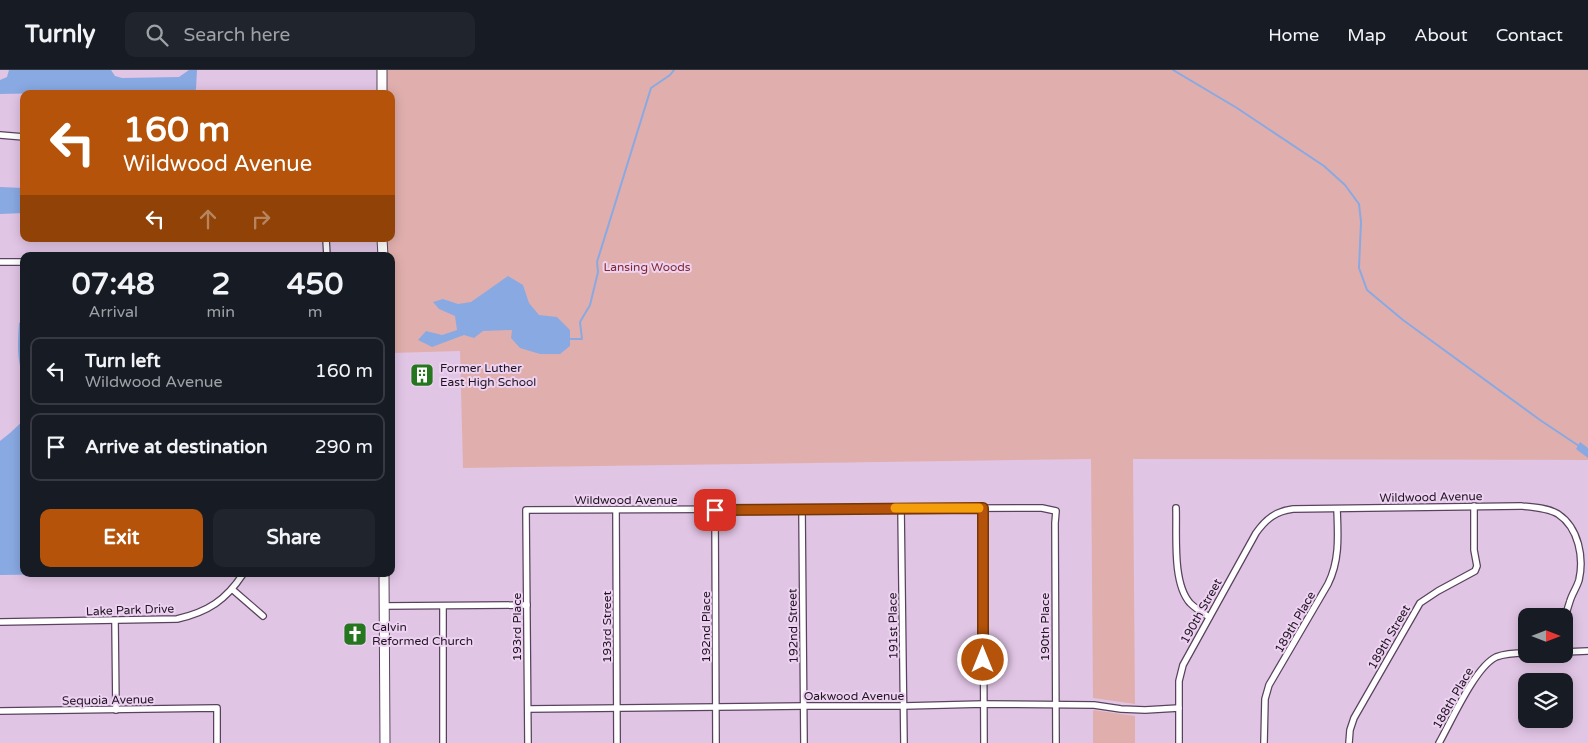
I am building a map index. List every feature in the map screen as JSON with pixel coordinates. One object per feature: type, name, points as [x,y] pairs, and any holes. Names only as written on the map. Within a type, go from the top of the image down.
[{"type":"main road","points":[[382,70],[382,90]]},
{"type":"main road","points":[[384,577],[385,743]]},
{"type":"street","points":[[0,135],[20,137]]},
{"type":"street","points":[[0,262],[20,262]]},
{"type":"street","name":"Wildwood Avenue","points":[[1286,510],[1474,506],[1539,507],[1558,514],[1570,526],[1580,547],[1579,581],[1568,608]]},
{"type":"street","name":"189th Street","points":[[1349,743],[1350,730],[1354,718],[1420,603],[1475,571],[1477,566],[1474,550],[1474,506]]},
{"type":"street","name":"191st Place","points":[[901,508],[904,743]]},
{"type":"street","points":[[983,508],[984,743]]},
{"type":"street","name":"Wildwood Avenue","points":[[526,510],[1042,508],[1056,510]]},
{"type":"street","points":[[1176,508],[1177,562],[1180,586],[1191,604],[1209,617]]},
{"type":"street","name":"192nd Street","points":[[802,509],[804,743]]},
{"type":"street","name":"189th Place","points":[[1264,743],[1265,700],[1269,685],[1325,591],[1334,570],[1338,555],[1337,509]]},
{"type":"street","name":"193rd Place","points":[[526,510],[528,743]]},
{"type":"street","name":"193rd Street","points":[[616,510],[617,743]]},
{"type":"street","name":"192nd Place","points":[[715,510],[716,743]]},
{"type":"street","name":"190th Place","points":[[1056,510],[1056,743]]},
{"type":"street","name":"190th Street","points":[[1179,743],[1179,681],[1183,665],[1261,526],[1272,515],[1286,510]]},
{"type":"street","name":"Lake Park Drive","points":[[0,622],[168,620],[189,617],[215,604],[233,590],[241,577]]},
{"type":"street","points":[[233,590],[263,616]]},
{"type":"street","points":[[384,606],[527,605]]},
{"type":"street","points":[[443,606],[443,743]]},
{"type":"street","points":[[115,621],[116,710]]},
{"type":"street","points":[[1573,652],[1588,652]]},
{"type":"street","name":"188th Place","points":[[1439,743],[1476,676],[1485,664],[1496,657],[1509,653],[1518,653]]},
{"type":"street","name":"Oakwood Avenue","points":[[528,709],[984,704],[1094,705],[1145,710],[1179,708]]},
{"type":"street","name":"Sequoia Avenue","points":[[0,711],[217,708],[217,743]]},
{"type":"green space","name":"Lansing Woods","points":[[386,70],[1588,70],[1588,460],[1133,459],[1135,704],[1093,698],[1091,459],[463,468],[460,351],[395,353],[395,252],[387,252],[387,242],[395,242],[395,90],[386,90]]},
{"type":"green space","points":[[1093,710],[1135,716],[1135,743],[1093,743]]},
{"type":"water","points":[[9,70],[111,70],[115,76],[122,78],[179,77],[189,70],[197,70],[196,90],[20,90],[20,94],[0,94],[0,80],[7,77]]},
{"type":"water","points":[[0,187],[20,188],[20,213],[0,214]]},
{"type":"water","points":[[508,276],[523,285],[529,303],[539,315],[557,317],[570,330],[570,346],[560,354],[540,354],[520,348],[511,338],[512,330],[483,331],[474,338],[464,335],[432,347],[418,340],[426,331],[442,335],[457,330],[455,316],[439,309],[433,302],[443,299],[458,304],[471,302]]},
{"type":"water","points":[[20,322],[20,364],[18,344]]},
{"type":"water","points":[[20,424],[20,575],[0,575],[0,441]]},
{"type":"water","points":[[1580,442],[1588,448],[1588,458],[1576,449]]},
{"type":"waterway","points":[[570,339],[582,339],[580,322],[590,305],[598,272],[597,262],[651,88],[674,70]]},
{"type":"waterway","points":[[1173,70],[1237,108],[1324,166],[1345,185],[1359,204],[1361,222],[1359,268],[1367,290],[1403,320],[1540,420],[1579,446]]},
{"type":"slow traffic","points":[[895,508],[979,508]]},
{"type":"place","name":"Former Luther East High School","points":[[422,375]]},
{"type":"place","name":"Calvin Reformed Church","points":[[355,634]]},
{"type":"route","points":[[715,510],[983,508],[983,660]]}]
